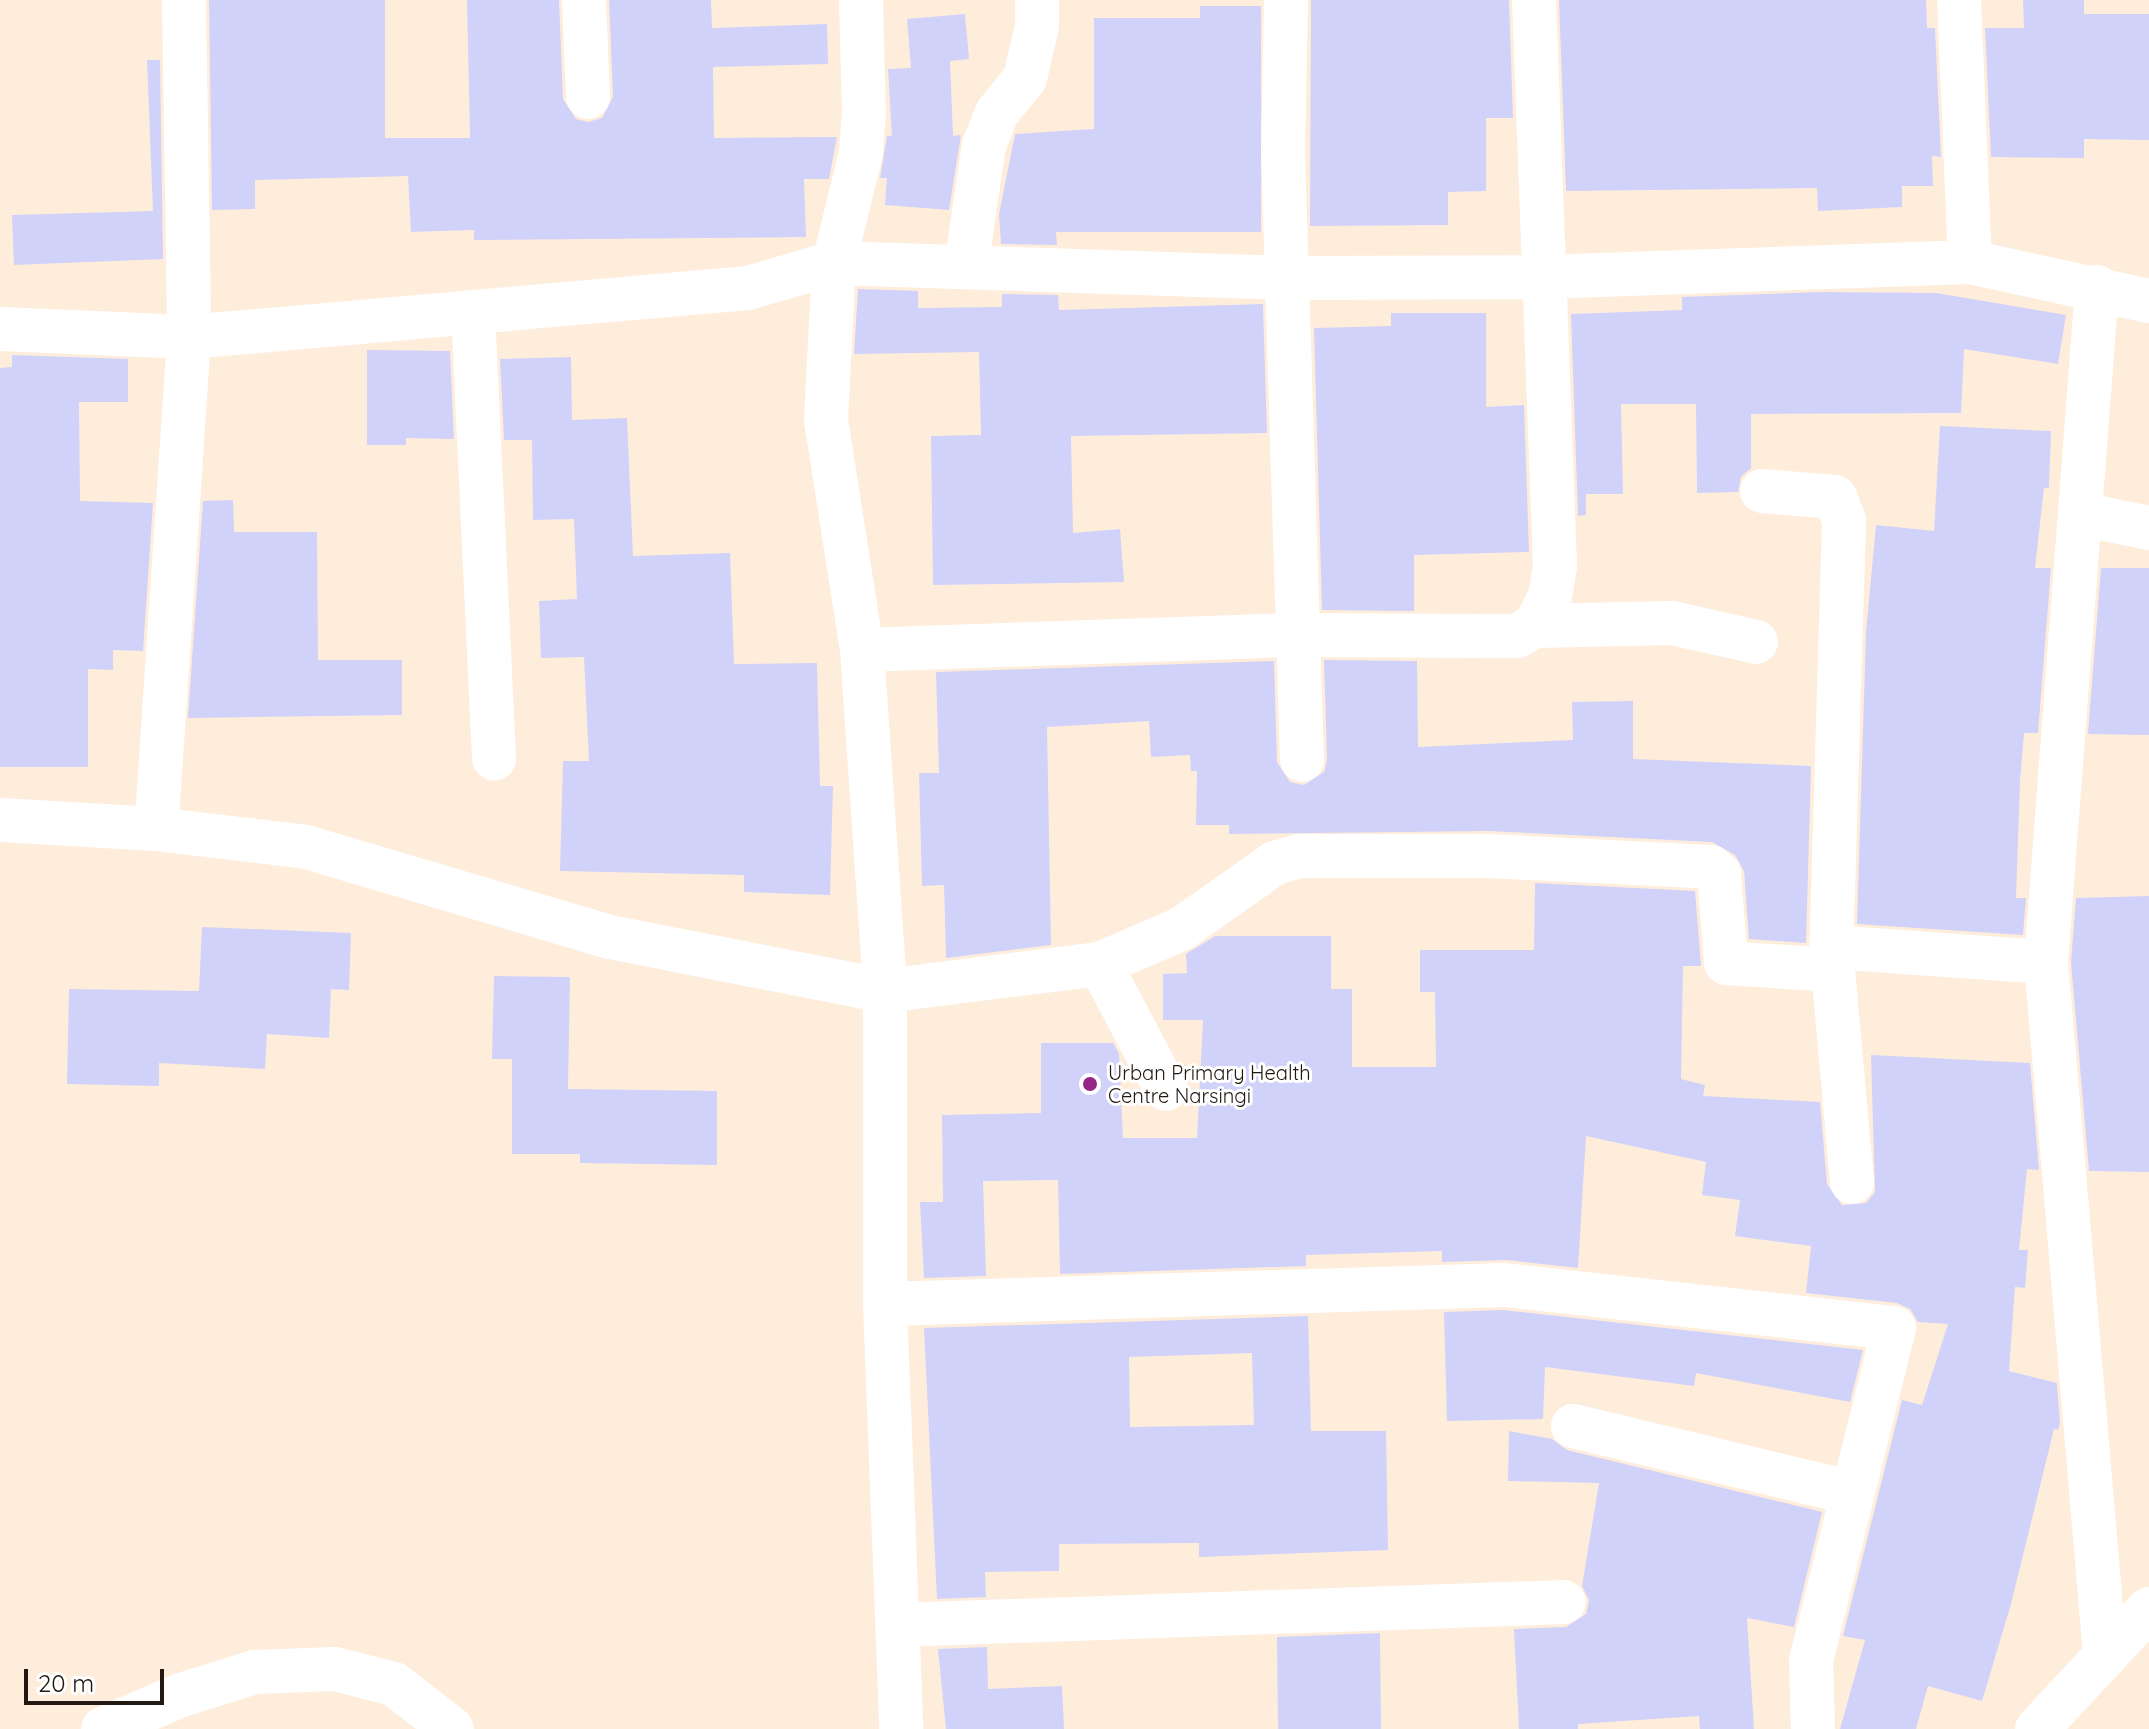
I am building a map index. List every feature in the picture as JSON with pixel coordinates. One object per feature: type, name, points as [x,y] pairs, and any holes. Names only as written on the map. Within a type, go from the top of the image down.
[{"type":"street","points":[[156,829],[189,337],[184,0]]},
{"type":"street","points":[[584,0],[588,97]]},
{"type":"street","points":[[861,0],[861,153],[834,263],[826,420],[862,650],[885,991],[885,1304],[901,1729]]},
{"type":"street","points":[[966,267],[984,145],[997,113],[1025,78],[1037,26],[1037,0]]},
{"type":"street","points":[[1286,0],[1287,278],[1302,760]]},
{"type":"street","points":[[1534,0],[1541,277],[1555,566],[1550,597],[1535,626]]},
{"type":"street","points":[[1959,0],[1970,262]]},
{"type":"street","points":[[0,329],[189,337],[748,288],[834,263],[1287,278],[1541,277],[1970,262],[2097,287],[2149,301]]},
{"type":"street","points":[[2097,287],[2046,962],[2105,1654]]},
{"type":"street","points":[[473,312],[494,759]]},
{"type":"street","points":[[1762,491],[1835,497],[1844,520],[1832,958],[1852,1182]]},
{"type":"street","points":[[2081,514],[2149,528]]},
{"type":"street","points":[[862,650],[1300,635],[1517,636],[1535,626],[1672,623],[1756,642]]},
{"type":"street","points":[[0,820],[156,829],[306,847],[610,937],[885,991],[1100,964],[1181,929],[1275,863],[1300,856],[1488,856],[1711,867],[1719,874],[1726,963],[1832,958],[2046,962]]},
{"type":"street","points":[[1100,964],[1166,1089]]},
{"type":"street","points":[[885,1304],[1504,1285],[1894,1328],[1811,1661],[1813,1729]]},
{"type":"street","points":[[1573,1426],[1852,1493]]},
{"type":"street","points":[[897,1625],[1564,1602]]},
{"type":"street","points":[[2037,1729],[2149,1609]]},
{"type":"street","points":[[103,1729],[181,1695],[255,1672],[335,1669],[394,1684],[452,1729]]},
{"type":"building","points":[[209,0],[385,0],[385,138],[470,138],[467,0],[559,0],[563,99],[576,119],[588,122],[602,118],[613,97],[609,0],[711,0],[712,28],[827,24],[828,64],[713,67],[714,138],[837,137],[829,179],[804,179],[806,237],[474,240],[474,230],[411,232],[408,176],[255,180],[255,209],[212,210]]},
{"type":"building","points":[[1311,0],[1509,0],[1513,118],[1486,118],[1486,191],[1448,192],[1448,225],[1310,226]]},
{"type":"building","points":[[1559,0],[1926,0],[1927,28],[1935,28],[1941,157],[1932,156],[1933,186],[1902,186],[1902,207],[1818,211],[1817,188],[1566,191]]},
{"type":"building","points":[[2023,0],[2084,0],[2084,14],[2149,14],[2149,140],[2084,139],[2084,158],[1991,157],[1985,28],[2024,28]]},
{"type":"building","points":[[1200,6],[1261,6],[1261,232],[1056,232],[1057,245],[1001,244],[999,214],[1015,134],[1094,129],[1094,18],[1200,18]]},
{"type":"building","points":[[965,14],[969,59],[950,61],[953,136],[961,135],[949,210],[885,205],[887,178],[880,178],[887,136],[892,136],[888,69],[911,68],[907,19]]},
{"type":"building","points":[[147,60],[160,60],[163,259],[14,265],[12,215],[153,211]]},
{"type":"building","points":[[858,289],[918,291],[918,308],[1002,307],[1002,294],[1058,295],[1059,310],[1263,304],[1267,433],[1071,436],[1073,533],[1120,529],[1124,582],[933,585],[931,436],[981,435],[979,352],[854,354]]},
{"type":"building","points":[[1822,292],[1936,293],[2066,315],[2058,364],[1964,349],[1961,413],[1751,414],[1751,468],[1741,477],[1738,492],[1697,493],[1696,404],[1621,404],[1623,494],[1586,494],[1586,515],[1578,516],[1571,314],[1682,310],[1682,297]]},
{"type":"building","points":[[1391,313],[1486,313],[1486,407],[1524,405],[1529,552],[1414,555],[1414,611],[1322,610],[1314,328],[1391,326]]},
{"type":"building","points":[[367,350],[450,351],[454,439],[406,438],[406,445],[367,445]]},
{"type":"building","points":[[12,355],[128,359],[128,402],[79,402],[80,501],[153,503],[143,651],[113,650],[113,670],[88,669],[88,767],[0,767],[0,368],[12,367]]},
{"type":"building","points":[[571,357],[572,420],[627,418],[633,556],[730,553],[734,664],[817,663],[820,786],[833,786],[830,895],[744,892],[744,875],[560,871],[563,761],[589,761],[584,657],[541,658],[539,601],[577,599],[574,519],[533,520],[532,440],[504,440],[500,359]]},
{"type":"building","points":[[1940,426],[2051,431],[2049,488],[2044,488],[2035,568],[2051,568],[2038,733],[2024,733],[2020,781],[2016,898],[2026,898],[2023,935],[1857,924],[1866,632],[1876,525],[1934,531]]},
{"type":"building","points":[[233,500],[234,532],[317,532],[318,660],[402,660],[402,715],[188,718],[203,501]]},
{"type":"building","points":[[2101,568],[2149,568],[2149,735],[2088,734]]},
{"type":"building","points":[[1324,660],[1417,661],[1418,747],[1573,740],[1572,702],[1633,701],[1633,759],[1811,766],[1806,943],[1749,939],[1744,871],[1735,855],[1712,842],[1488,831],[1229,834],[1229,825],[1196,825],[1197,771],[1191,771],[1190,755],[1151,757],[1149,721],[1047,727],[1051,945],[946,958],[944,885],[922,886],[919,773],[939,773],[936,672],[1274,661],[1277,762],[1290,782],[1304,785],[1324,772],[1327,760]]},
{"type":"building","points":[[1535,883],[1695,891],[1701,966],[1683,966],[1681,1079],[1705,1085],[1703,1096],[1820,1102],[1827,1184],[1842,1205],[1866,1203],[1875,1192],[1871,1055],[2030,1063],[2039,1170],[2027,1169],[2019,1250],[2028,1250],[2025,1288],[2015,1287],[2009,1371],[2057,1383],[2060,1423],[2058,1430],[2054,1429],[2011,1604],[1982,1701],[1928,1686],[1916,1729],[1840,1729],[1865,1640],[1843,1636],[1902,1400],[1922,1405],[1948,1324],[1918,1322],[1910,1309],[1897,1303],[1806,1293],[1811,1246],[1735,1236],[1740,1200],[1702,1195],[1706,1162],[1586,1136],[1578,1268],[1507,1260],[1442,1262],[1442,1251],[1306,1255],[1306,1266],[1060,1274],[1058,1180],[983,1181],[986,1276],[924,1278],[920,1202],[943,1202],[942,1115],[1041,1113],[1041,1043],[1113,1043],[1119,1053],[1123,1138],[1197,1138],[1203,1020],[1163,1020],[1163,974],[1187,973],[1186,954],[1215,936],[1331,936],[1331,989],[1352,989],[1352,1067],[1436,1067],[1435,992],[1420,992],[1420,950],[1534,950]]},
{"type":"building","points":[[2149,896],[2149,1172],[2089,1171],[2071,962],[2076,898]]},
{"type":"building","points":[[202,927],[351,933],[349,990],[331,989],[329,1038],[267,1034],[265,1069],[159,1063],[159,1086],[67,1084],[69,989],[199,991]]},
{"type":"building","points":[[494,976],[570,977],[568,1089],[717,1091],[717,1165],[580,1163],[580,1154],[512,1154],[512,1059],[492,1059]]},
{"type":"building","points":[[1503,1310],[1863,1350],[1850,1402],[1696,1373],[1694,1386],[1545,1367],[1543,1419],[1447,1421],[1444,1312]]},
{"type":"building","points":[[1308,1316],[1311,1431],[1386,1431],[1388,1550],[1199,1557],[1199,1543],[1059,1544],[1059,1571],[985,1572],[986,1597],[937,1599],[924,1328]],"holes":[[[1252,1353],[1254,1425],[1130,1427],[1129,1357]]]},
{"type":"building","points":[[1509,1431],[1552,1439],[1567,1450],[1822,1512],[1794,1627],[1747,1618],[1754,1729],[1700,1729],[1699,1716],[1578,1724],[1578,1729],[1519,1729],[1514,1629],[1566,1627],[1586,1614],[1589,1600],[1582,1586],[1599,1483],[1508,1481]]},
{"type":"building","points":[[1380,1633],[1381,1729],[1278,1729],[1277,1637]]},
{"type":"building","points":[[987,1647],[988,1689],[1062,1686],[1064,1729],[946,1729],[938,1649]]},
{"type":"place","name":"Urban Primary Health Centre Narsingi","points":[[1090,1084]]}]
